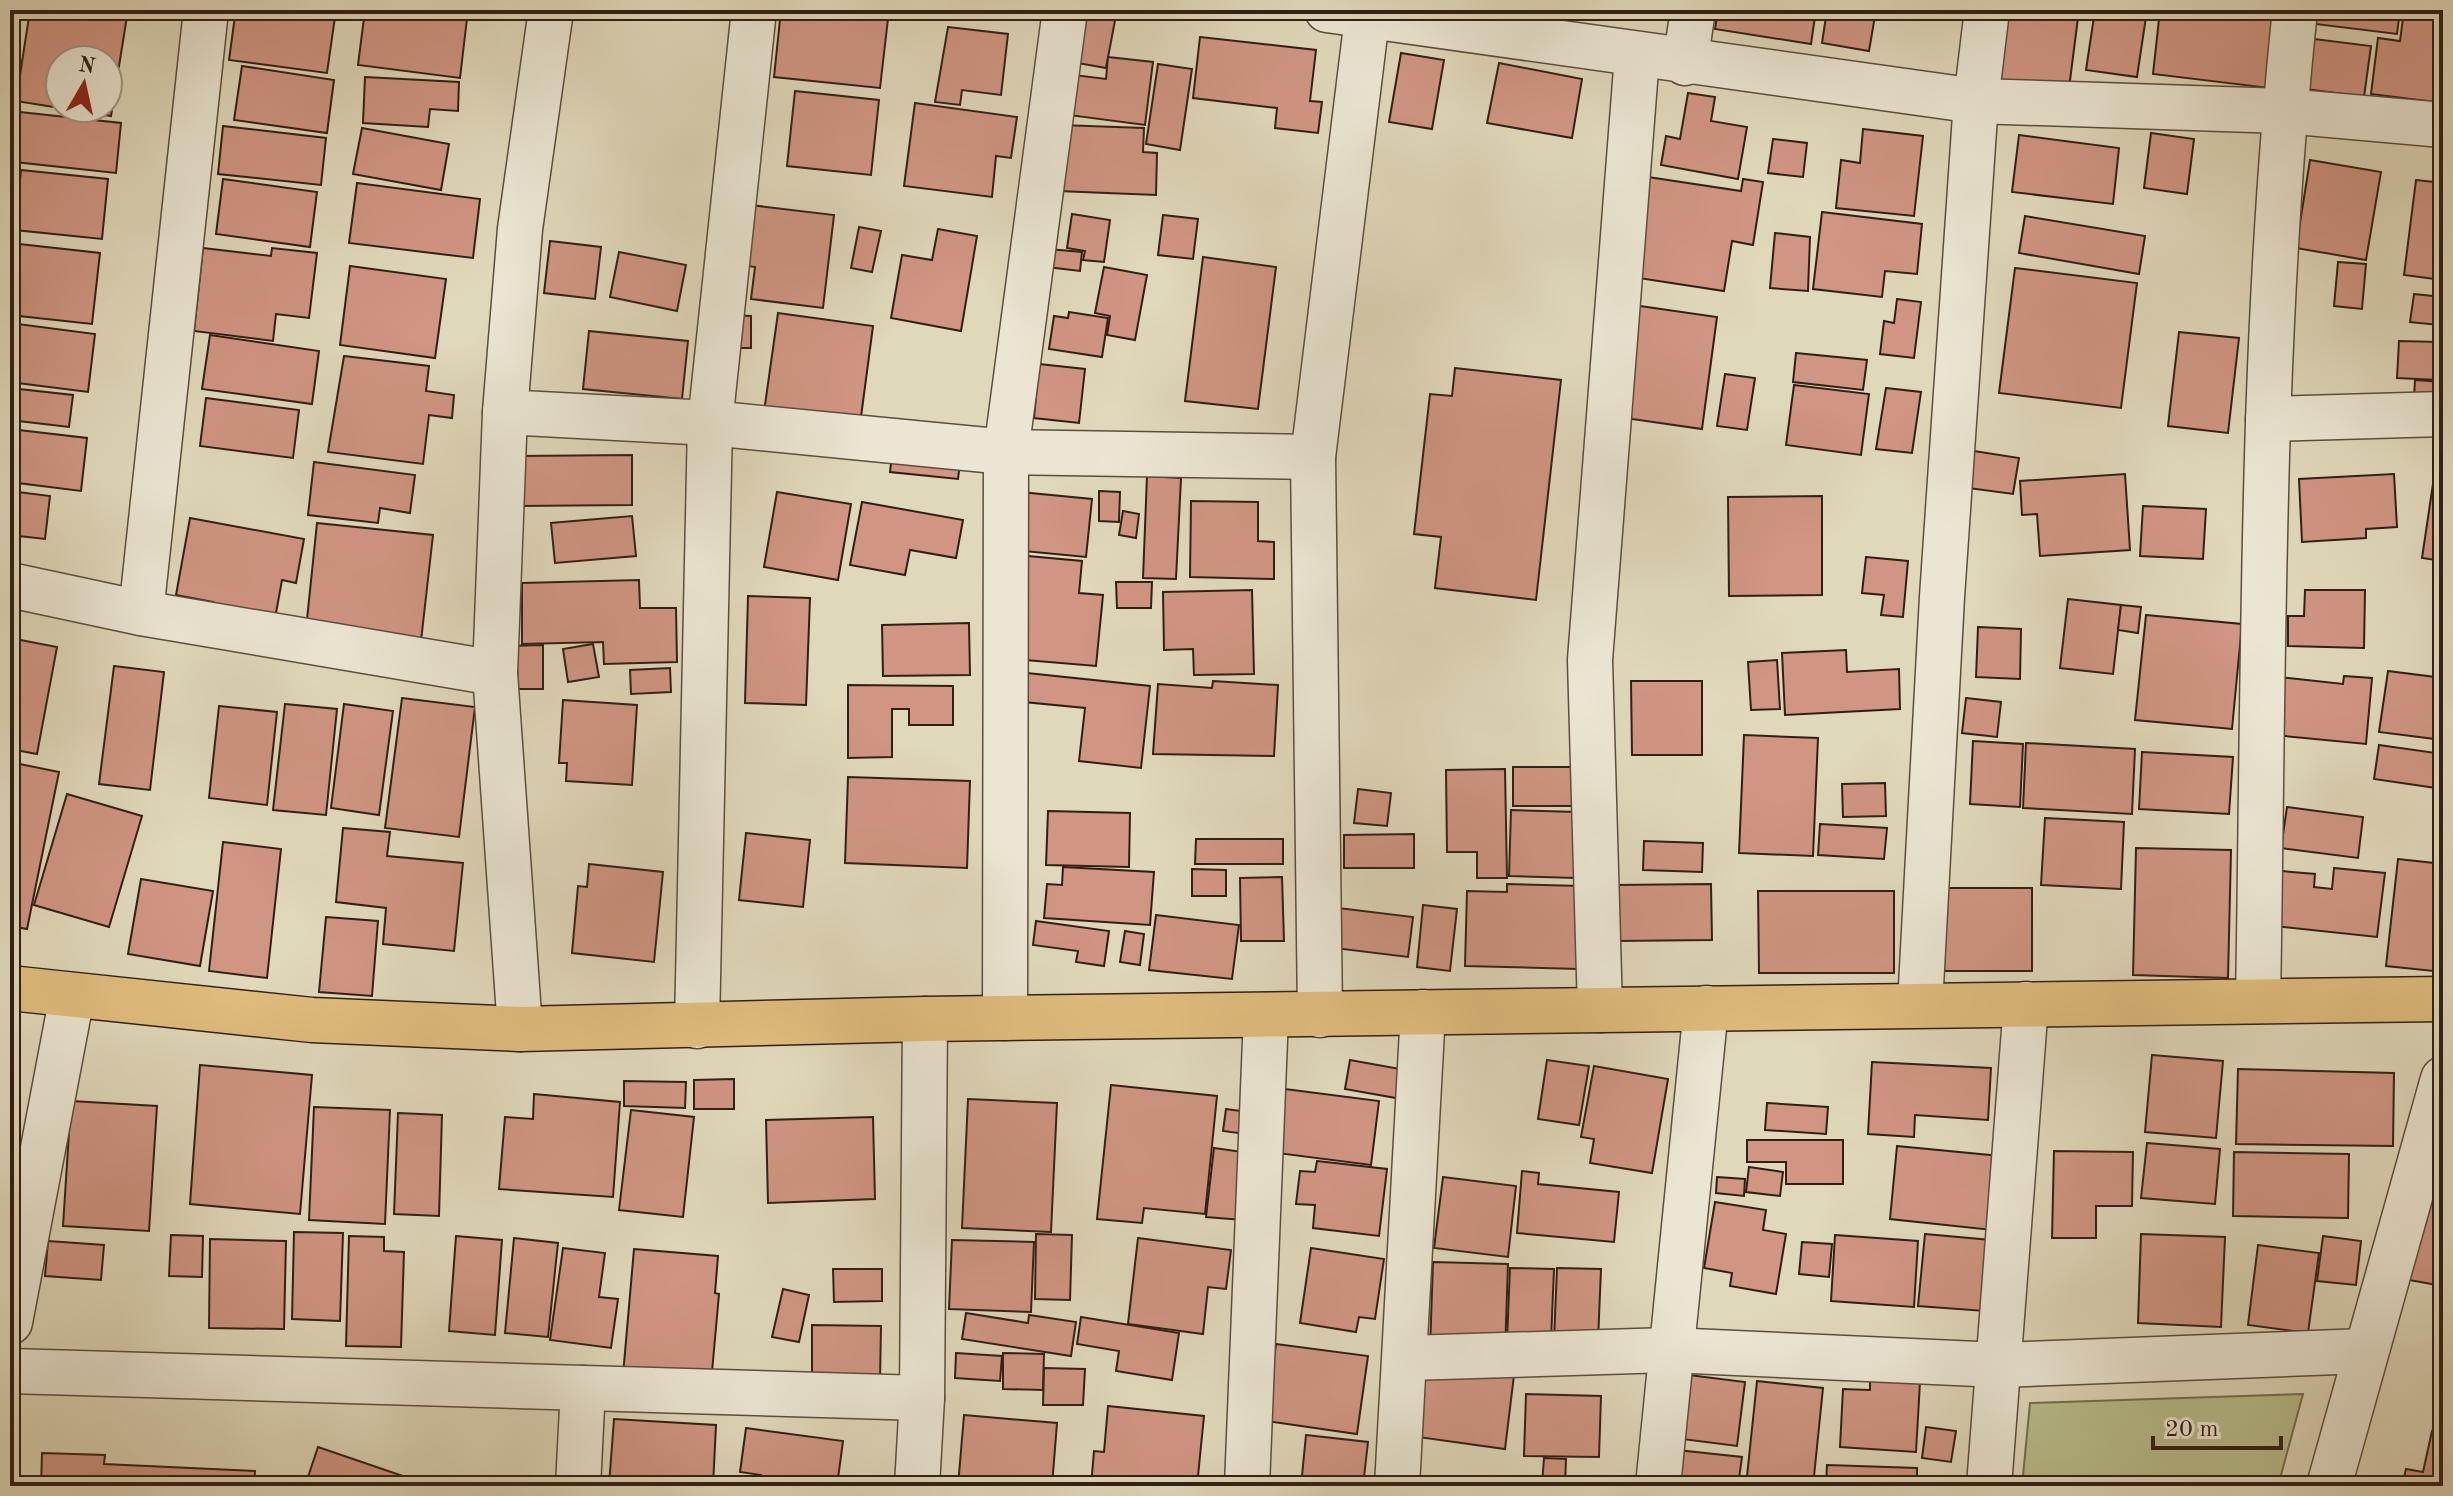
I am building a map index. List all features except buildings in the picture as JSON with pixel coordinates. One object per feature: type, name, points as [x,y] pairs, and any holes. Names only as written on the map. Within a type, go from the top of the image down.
[{"type":"main road","points":[[10,988],[312,1020],[520,1029],[925,1019],[2443,999]]},
{"type":"street","points":[[141,613],[206,10]]},
{"type":"street","points":[[520,1029],[495,673],[505,412],[520,229],[551,10]]},
{"type":"street","points":[[697,1026],[710,423],[754,10]]},
{"type":"street","points":[[1005,1018],[1006,452],[1065,10]]},
{"type":"street","points":[[1685,63],[1693,10]]},
{"type":"street","points":[[1920,1005],[1942,597],[1976,101],[1987,10]]},
{"type":"street","points":[[2258,1001],[2268,419],[2284,111],[2295,10]]},
{"type":"street","points":[[1320,1015],[1313,457],[1354,12],[1685,63],[1976,101],[2284,111],[2443,125]]},
{"type":"street","points":[[1600,1010],[1590,660],[1637,56]]},
{"type":"street","points":[[505,412],[710,423],[1006,452],[1313,457]]},
{"type":"street","points":[[2268,419],[2443,414]]},
{"type":"street","points":[[10,585],[141,613],[495,673]]},
{"type":"street","points":[[10,1322],[72,996]]},
{"type":"street","points":[[1989,1486],[2026,1004]]},
{"type":"street","points":[[1658,1486],[1669,1350],[1706,1008]]},
{"type":"street","points":[[1397,1486],[1407,1358],[1423,1012]]},
{"type":"street","points":[[1247,1486],[1266,1015]]},
{"type":"street","points":[[917,1486],[922,1398],[925,1019]]},
{"type":"street","points":[[2329,1486],[2364,1351],[2443,1079]]},
{"type":"street","points":[[1407,1358],[1669,1350],[2000,1365],[2364,1351]]},
{"type":"street","points":[[10,1371],[922,1398]]},
{"type":"street","points":[[578,1486],[583,1388]]},
{"type":"green space","points":[[2303,1394],[2278,1486],[2022,1486],[2030,1403]]}]
